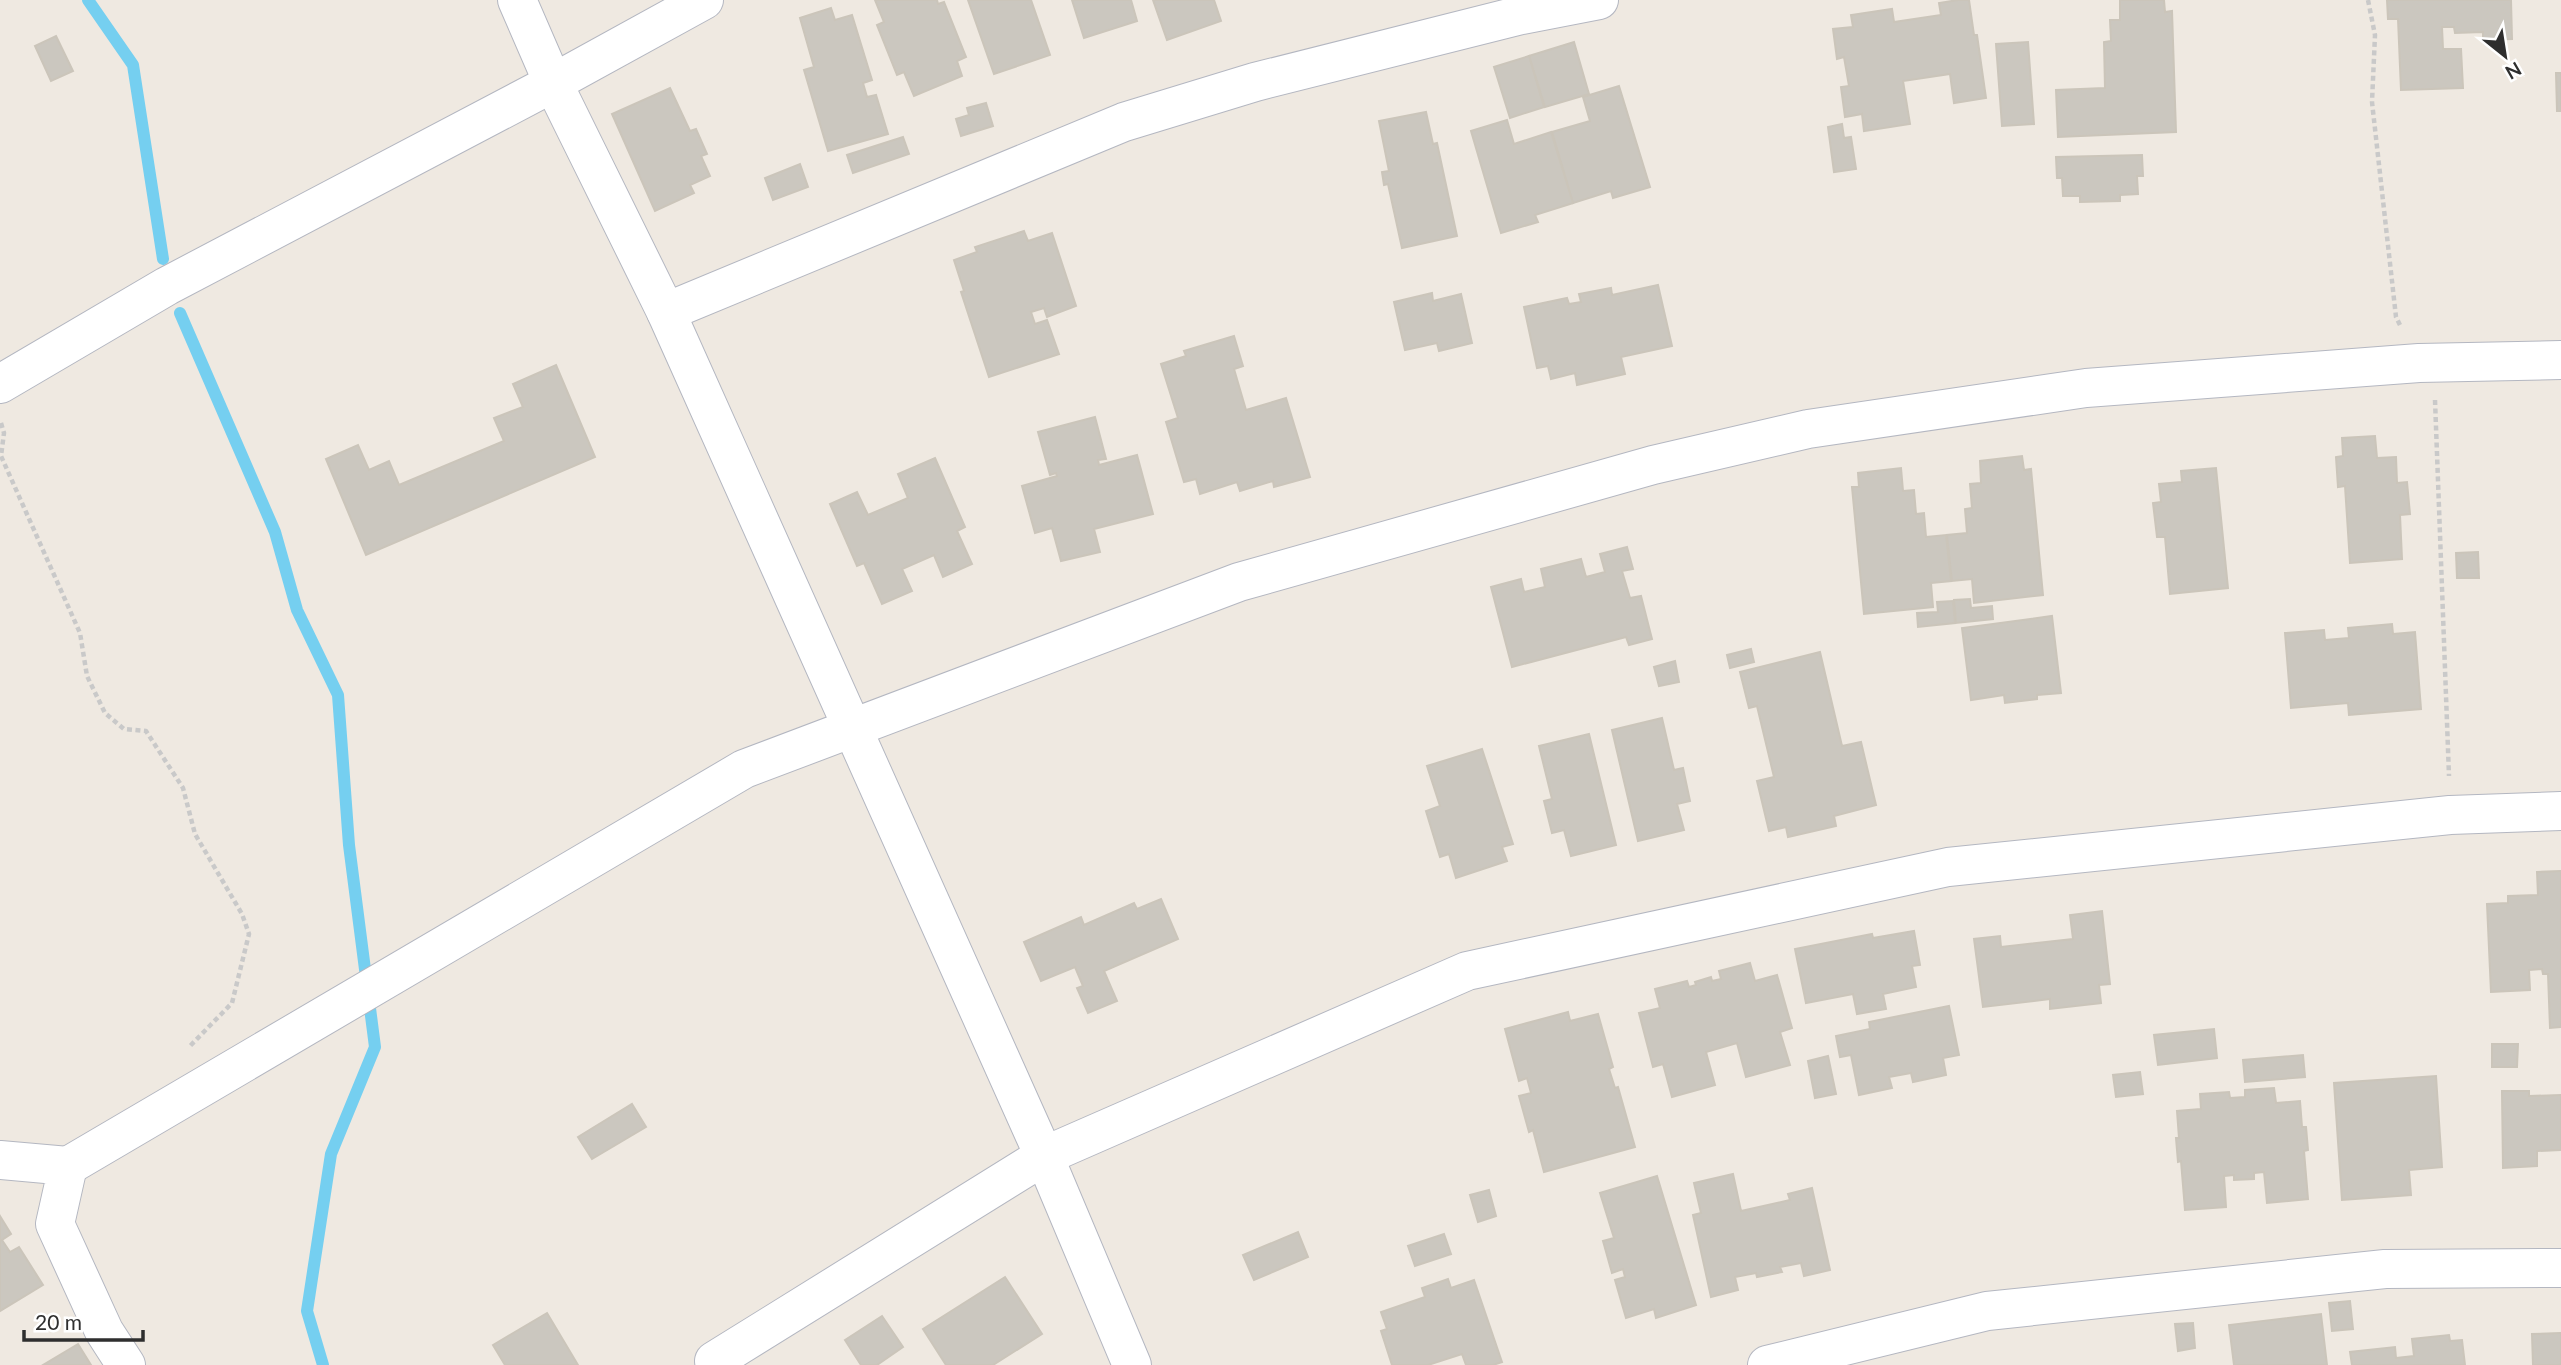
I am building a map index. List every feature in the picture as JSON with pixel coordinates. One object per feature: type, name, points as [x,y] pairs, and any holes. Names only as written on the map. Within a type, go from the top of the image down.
[{"type":"street","points":[[517,0],[553,83],[666,312],[853,727],[1044,1156],[1132,1365]]},
{"type":"street","points":[[0,384],[167,286],[553,83],[704,0]]},
{"type":"street","points":[[666,312],[1124,122],[1255,82],[1517,16],[1599,0]]},
{"type":"street","points":[[0,1160],[68,1166],[744,769],[1239,582],[1653,465],[1808,429],[2085,388],[2419,363],[2561,360]]},
{"type":"street","points":[[714,1361],[1044,1156],[1467,971],[1948,867],[2450,815],[2561,811]]},
{"type":"street","points":[[68,1166],[55,1224],[104,1331],[127,1365]]},
{"type":"street","points":[[1767,1365],[1987,1311],[2385,1269],[2561,1268]]},
{"type":"path","points":[[2368,0],[2375,35],[2372,102],[2396,317],[2435,400],[2450,815]]},
{"type":"path","points":[[0,419],[4,433],[1,456],[80,633],[87,677],[105,713],[124,729],[146,731],[183,788],[195,834],[242,914],[249,934],[232,1003],[186,1050]]},
{"type":"building","points":[[875,0],[937,0],[938,4],[944,2],[966,57],[957,61],[962,76],[914,96],[904,72],[897,75],[877,25],[884,22]]},
{"type":"building","points":[[968,0],[1031,0],[1050,55],[994,74]]},
{"type":"building","points":[[1072,0],[1131,0],[1137,21],[1084,38]]},
{"type":"building","points":[[1153,0],[1214,0],[1221,21],[1167,40]]},
{"type":"building","points":[[1969,0],[1986,98],[1954,103],[1950,74],[1903,81],[1910,124],[1864,131],[1862,114],[1845,117],[1841,87],[1849,86],[1844,57],[1837,59],[1833,29],[1853,27],[1851,15],[1892,9],[1894,22],[1941,15],[1939,3]]},
{"type":"building","points":[[2120,0],[2164,0],[2165,12],[2172,11],[2176,132],[2058,137],[2056,90],[2105,88],[2104,42],[2111,41],[2110,20],[2120,20]]},
{"type":"building","points":[[2387,0],[2511,0],[2512,39],[2483,40],[2483,32],[2455,33],[2454,27],[2442,27],[2443,49],[2461,49],[2463,88],[2401,90],[2398,19],[2388,19]]},
{"type":"building","points":[[831,8],[835,20],[852,15],[872,80],[863,83],[867,97],[876,95],[888,134],[828,151],[804,70],[814,67],[800,18]]},
{"type":"building","points":[[56,36],[73,71],[51,81],[35,46]]},
{"type":"building","points":[[1574,42],[1589,94],[1545,107],[1529,56]]},
{"type":"building","points":[[2028,42],[2034,124],[2002,126],[1996,44]]},
{"type":"building","points":[[1529,56],[1544,107],[1510,118],[1494,67]]},
{"type":"building","points":[[2556,73],[2561,73],[2561,111],[2557,111]]},
{"type":"building","points":[[1619,86],[1650,187],[1613,198],[1611,191],[1573,203],[1552,132],[1590,121],[1583,97]]},
{"type":"building","points":[[670,88],[690,131],[696,129],[707,154],[701,156],[710,176],[690,185],[694,193],[655,211],[612,114]]},
{"type":"building","points":[[986,103],[993,126],[961,136],[956,119],[969,115],[967,108]]},
{"type":"building","points":[[1426,112],[1433,144],[1437,143],[1457,236],[1402,248],[1388,184],[1384,185],[1382,172],[1389,171],[1379,121]]},
{"type":"building","points":[[1507,120],[1514,144],[1551,132],[1573,203],[1535,215],[1538,222],[1501,233],[1471,131]]},
{"type":"building","points":[[1842,124],[1844,138],[1851,137],[1856,169],[1834,172],[1828,127]]},
{"type":"building","points":[[903,137],[909,154],[853,173],[847,155]]},
{"type":"building","points":[[2142,155],[2143,176],[2137,176],[2138,194],[2120,195],[2120,201],[2080,202],[2080,196],[2063,196],[2062,178],[2057,178],[2056,157]]},
{"type":"building","points":[[800,164],[808,187],[773,200],[765,178]]},
{"type":"building","points":[[1024,231],[1028,241],[1052,233],[1076,306],[1047,317],[1044,308],[1031,312],[1035,324],[1047,320],[1059,354],[989,377],[961,292],[964,291],[954,260],[977,252],[975,247]]},
{"type":"building","points":[[1658,285],[1672,346],[1621,357],[1625,374],[1577,385],[1575,373],[1551,379],[1548,366],[1537,368],[1524,307],[1567,298],[1569,304],[1581,302],[1579,294],[1611,288],[1612,295]]},
{"type":"building","points":[[1432,293],[1433,301],[1461,294],[1472,343],[1439,351],[1437,343],[1405,350],[1394,302]]},
{"type":"building","points":[[1234,336],[1243,366],[1234,369],[1246,410],[1286,398],[1310,477],[1274,487],[1273,481],[1240,491],[1237,482],[1200,494],[1196,479],[1184,482],[1166,422],[1178,418],[1161,364],[1186,356],[1184,351]]},
{"type":"building","points":[[556,365],[595,457],[366,555],[326,459],[358,445],[369,470],[389,461],[399,485],[504,441],[494,418],[523,407],[513,384]]},
{"type":"building","points":[[1095,417],[1106,459],[1098,460],[1099,465],[1137,455],[1153,514],[1094,529],[1100,552],[1061,561],[1052,528],[1035,533],[1022,486],[1057,476],[1056,473],[1050,475],[1038,432]]},
{"type":"building","points":[[2375,436],[2377,458],[2396,457],[2397,483],[2407,482],[2410,514],[2400,515],[2402,559],[2350,563],[2345,486],[2338,487],[2336,457],[2343,456],[2342,438]]},
{"type":"building","points":[[2022,456],[2024,470],[2031,469],[2043,595],[1974,603],[1972,579],[1952,581],[1947,535],[1967,533],[1965,509],[1972,508],[1970,484],[1981,483],[1980,461]]},
{"type":"building","points":[[935,458],[965,527],[957,531],[972,564],[943,577],[934,555],[902,569],[912,591],[882,604],[864,563],[857,566],[830,504],[857,492],[868,515],[908,498],[898,474]]},
{"type":"building","points":[[1901,468],[1903,491],[1914,490],[1916,514],[1924,513],[1926,537],[1946,535],[1951,581],[1931,583],[1933,607],[1864,614],[1852,487],[1859,487],[1858,473]]},
{"type":"building","points":[[2216,468],[2228,588],[2170,594],[2165,537],[2157,537],[2153,503],[2161,502],[2159,484],[2182,482],[2181,471]]},
{"type":"building","points":[[1627,547],[1633,569],[1622,571],[1630,598],[1641,596],[1652,639],[1629,645],[1626,637],[1512,667],[1491,587],[1521,579],[1524,592],[1545,587],[1541,569],[1581,559],[1586,577],[1605,572],[1600,554]]},
{"type":"building","points":[[2478,552],[2479,578],[2457,578],[2456,553]]},
{"type":"building","points":[[1970,599],[1971,608],[1992,606],[1993,619],[1956,623],[1954,600]]},
{"type":"building","points":[[1953,601],[1955,623],[1918,627],[1917,613],[1938,612],[1937,602]]},
{"type":"building","points":[[2052,616],[2061,693],[2037,695],[2037,699],[2005,703],[2004,695],[1971,700],[1962,628]]},
{"type":"building","points":[[2392,624],[2393,634],[2415,632],[2421,709],[2349,715],[2348,703],[2291,708],[2285,633],[2324,630],[2325,640],[2349,638],[2348,628]]},
{"type":"building","points":[[1751,649],[1754,662],[1730,668],[1727,655]]},
{"type":"building","points":[[1820,652],[1842,746],[1861,742],[1876,805],[1834,816],[1836,826],[1788,837],[1786,827],[1769,831],[1757,781],[1774,777],[1757,706],[1749,708],[1740,672]]},
{"type":"building","points":[[1675,661],[1679,682],[1659,686],[1654,667]]},
{"type":"building","points":[[1662,718],[1674,770],[1683,768],[1690,801],[1677,804],[1684,830],[1638,841],[1612,730]]},
{"type":"building","points":[[1589,734],[1616,845],[1571,856],[1564,830],[1552,833],[1544,801],[1552,799],[1539,746]]},
{"type":"building","points":[[1482,749],[1513,844],[1502,847],[1507,861],[1456,878],[1449,854],[1440,857],[1426,811],[1440,806],[1427,766]]},
{"type":"building","points":[[2561,871],[2561,1027],[2550,1028],[2548,974],[2543,974],[2542,969],[2529,970],[2530,990],[2491,992],[2487,904],[2508,903],[2508,896],[2538,895],[2537,872]]},
{"type":"building","points":[[1161,899],[1178,939],[1104,971],[1117,1001],[1088,1013],[1077,988],[1083,986],[1075,967],[1041,981],[1024,942],[1081,917],[1084,925],[1134,903],[1137,909]]},
{"type":"building","points":[[2102,911],[2110,984],[2099,985],[2101,1003],[2050,1009],[2050,999],[1983,1007],[1974,939],[2000,936],[2001,947],[2073,939],[2070,915]]},
{"type":"building","points":[[1914,931],[1920,965],[1912,966],[1916,987],[1883,994],[1886,1009],[1857,1014],[1853,994],[1806,1003],[1795,949],[1872,934],[1873,938]]},
{"type":"building","points":[[1750,963],[1755,981],[1777,975],[1792,1028],[1780,1032],[1790,1065],[1746,1077],[1737,1043],[1706,1052],[1715,1085],[1672,1097],[1663,1064],[1653,1067],[1639,1013],[1660,1008],[1655,989],[1687,981],[1689,987],[1711,977],[1712,981],[1721,979],[1719,971]]},
{"type":"building","points":[[1949,1006],[1959,1055],[1943,1058],[1946,1075],[1913,1082],[1911,1073],[1889,1077],[1892,1088],[1859,1095],[1851,1055],[1840,1057],[1836,1036],[1870,1029],[1869,1022]]},
{"type":"building","points":[[1568,1012],[1570,1021],[1598,1014],[1613,1067],[1609,1069],[1615,1088],[1618,1087],[1635,1147],[1544,1172],[1533,1130],[1529,1132],[1519,1096],[1531,1093],[1527,1078],[1519,1081],[1505,1029]]},
{"type":"building","points":[[2214,1029],[2217,1058],[2158,1065],[2154,1035]]},
{"type":"building","points":[[2492,1044],[2518,1044],[2517,1067],[2492,1067]]},
{"type":"building","points":[[2303,1055],[2305,1077],[2245,1082],[2243,1060]]},
{"type":"building","points":[[1828,1056],[1836,1094],[1815,1098],[1808,1061]]},
{"type":"building","points":[[2140,1072],[2143,1094],[2116,1097],[2113,1075]]},
{"type":"building","points":[[2436,1076],[2442,1167],[2409,1170],[2411,1195],[2342,1200],[2334,1083]]},
{"type":"building","points":[[2274,1088],[2276,1103],[2300,1101],[2302,1127],[2306,1127],[2308,1150],[2304,1151],[2308,1199],[2267,1203],[2264,1172],[2254,1173],[2254,1179],[2234,1180],[2234,1175],[2224,1176],[2226,1207],[2185,1210],[2181,1161],[2178,1162],[2176,1138],[2179,1138],[2177,1111],[2201,1109],[2200,1094],[2229,1092],[2230,1098],[2245,1097],[2245,1090]]},
{"type":"building","points":[[2502,1091],[2529,1091],[2529,1096],[2561,1095],[2561,1150],[2537,1151],[2537,1166],[2503,1168]]},
{"type":"building","points":[[632,1104],[646,1127],[592,1159],[578,1137]]},
{"type":"building","points":[[1733,1174],[1741,1211],[1790,1200],[1788,1194],[1812,1188],[1830,1270],[1804,1276],[1801,1263],[1780,1267],[1782,1272],[1757,1277],[1756,1273],[1735,1277],[1738,1290],[1711,1297],[1693,1215],[1701,1213],[1694,1183]]},
{"type":"building","points":[[1657,1176],[1696,1305],[1656,1318],[1654,1309],[1626,1318],[1615,1280],[1625,1277],[1623,1269],[1612,1273],[1603,1241],[1614,1238],[1600,1193]]},
{"type":"building","points":[[1489,1190],[1496,1216],[1478,1222],[1470,1195]]},
{"type":"building","points":[[0,1216],[11,1234],[2,1240],[10,1252],[19,1247],[43,1285],[0,1311]]},
{"type":"building","points":[[1298,1232],[1308,1257],[1254,1280],[1243,1255]]},
{"type":"building","points":[[1444,1234],[1451,1254],[1415,1266],[1408,1246]]},
{"type":"building","points":[[1005,1277],[1042,1334],[993,1365],[946,1365],[923,1329]]},
{"type":"building","points":[[1448,1279],[1451,1288],[1474,1280],[1502,1362],[1493,1365],[1466,1365],[1462,1354],[1428,1365],[1392,1365],[1381,1331],[1387,1329],[1381,1312],[1425,1297],[1422,1288]]},
{"type":"building","points":[[2350,1301],[2353,1329],[2332,1331],[2329,1303]]},
{"type":"building","points":[[547,1313],[578,1365],[505,1365],[493,1345]]},
{"type":"building","points":[[2321,1314],[2327,1365],[2234,1365],[2229,1325]]},
{"type":"building","points":[[882,1316],[903,1347],[877,1365],[861,1365],[845,1340]]},
{"type":"building","points":[[2193,1323],[2195,1348],[2178,1351],[2175,1324]]},
{"type":"building","points":[[2561,1333],[2561,1365],[2533,1365],[2532,1334]]},
{"type":"building","points":[[2449,1335],[2450,1341],[2462,1340],[2465,1365],[2352,1365],[2350,1352],[2395,1347],[2396,1358],[2414,1356],[2412,1339]]},
{"type":"building","points":[[78,1344],[91,1365],[43,1365]]},
{"type":"waterway","points":[[88,0],[133,65],[163,259]]},
{"type":"waterway","points":[[180,313],[275,532],[297,610],[338,695],[349,845],[375,1047],[331,1154],[307,1311],[323,1365]]}]
